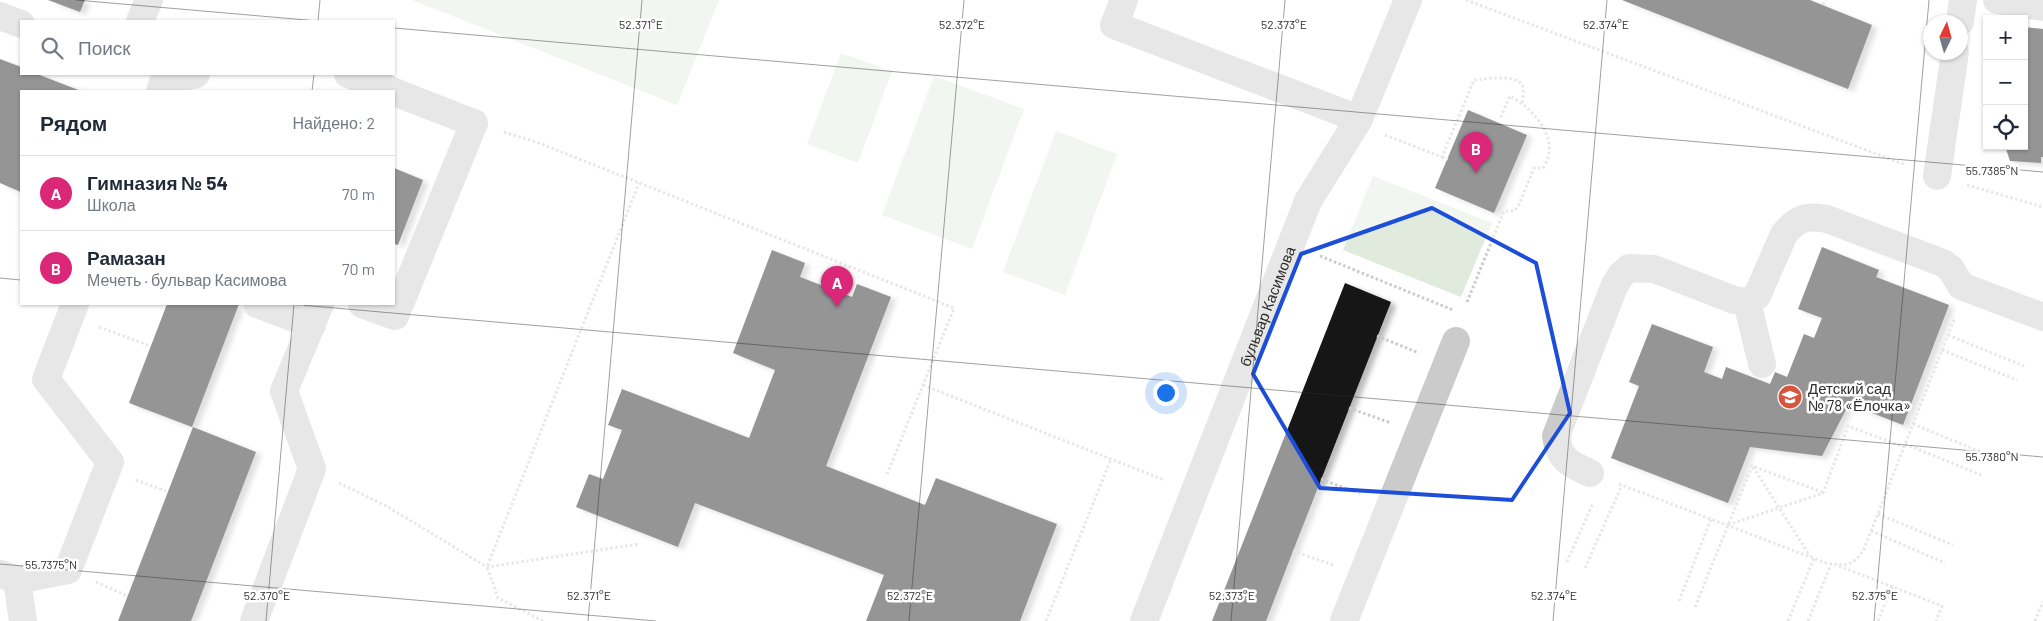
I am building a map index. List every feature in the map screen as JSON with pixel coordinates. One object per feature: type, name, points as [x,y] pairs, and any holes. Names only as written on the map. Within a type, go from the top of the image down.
[{"type":"street","points":[[140,20],[149,0]]},
{"type":"street","points":[[1124,0],[1114,25],[1359,119]]},
{"type":"street","name":"бульвар Касимова","points":[[1144,621],[1308,201],[1359,119],[1408,0]]},
{"type":"street","points":[[1961,15],[1963,0]]},
{"type":"street","points":[[1997,0],[2043,7]]},
{"type":"street","points":[[0,16],[20,24]]},
{"type":"street","points":[[1937,176],[1954,60]]},
{"type":"street","points":[[155,82],[191,75]]},
{"type":"street","points":[[351,75],[390,90]]},
{"type":"street","points":[[365,305],[395,316],[474,123],[395,92]]},
{"type":"street","points":[[1597,476],[1564,459],[1557,448],[1556,436],[1614,287],[1622,275],[1630,268],[1654,269],[1734,300],[1747,302],[1757,296],[1784,234],[1790,226],[1812,216],[1827,219],[1943,263],[1951,269],[1961,286],[2043,317]]},
{"type":"street","points":[[1747,302],[1762,364]]},
{"type":"street","points":[[254,621],[312,469],[284,391],[316,314],[263,305]]},
{"type":"street","points":[[23,621],[8,577],[68,570],[110,462],[46,379],[73,310]]},
{"type":"street","points":[[1344,621],[1451,352]]},
{"type":"path","points":[[1466,0],[1937,176],[2043,207]]},
{"type":"path","points":[[1823,5],[1825,0]]},
{"type":"path","points":[[1442,157],[1474,80],[1514,79],[1520,82],[1523,87],[1522,103]]},
{"type":"path","points":[[1467,302],[1504,210],[1514,211],[1518,207],[1534,168],[1543,168],[1549,156],[1550,147],[1544,128],[1522,103],[1510,96],[1500,119]]},
{"type":"path","points":[[474,123],[539,143],[954,308],[886,478]]},
{"type":"path","points":[[1386,136],[1448,159]]},
{"type":"path","points":[[487,568],[639,183]]},
{"type":"path","points":[[1292,244],[1466,315],[1451,352],[1377,336]]},
{"type":"path","points":[[1839,566],[1848,564],[1858,558],[1871,531],[1966,288]]},
{"type":"path","points":[[73,310],[150,346]]},
{"type":"path","points":[[1948,335],[2024,366]]},
{"type":"path","points":[[1942,350],[2017,380]]},
{"type":"path","points":[[923,385],[1140,471]]},
{"type":"path","points":[[1349,408],[1419,433]]},
{"type":"path","points":[[1913,424],[1988,455]]},
{"type":"path","points":[[1823,493],[1848,426],[1981,475]]},
{"type":"path","points":[[1046,621],[1111,459]]},
{"type":"path","points":[[1752,466],[1823,493]]},
{"type":"path","points":[[1752,466],[1812,557]]},
{"type":"path","points":[[1695,607],[1752,466]]},
{"type":"path","points":[[312,469],[388,507],[487,568],[498,598],[542,621]]},
{"type":"path","points":[[1567,562],[1597,476],[1942,606],[1936,621]]},
{"type":"path","points":[[1321,479],[1390,505]]},
{"type":"path","points":[[1585,568],[1622,485]]},
{"type":"path","points":[[1727,525],[1823,493]]},
{"type":"path","points":[[1878,514],[1953,545]]},
{"type":"path","points":[[1680,601],[1711,519]]},
{"type":"path","points":[[1871,531],[1945,563]]},
{"type":"path","points":[[487,568],[639,544]]},
{"type":"path","points":[[1293,551],[1362,576]]},
{"type":"path","points":[[1788,621],[1812,557]]},
{"type":"path","points":[[1808,621],[1831,564]]},
{"type":"path","points":[[1878,621],[1892,587]]},
{"type":"path","points":[[2035,621],[2043,601]]},
{"type":"highlighted area","points":[[1432,208],[1536,263],[1570,413],[1512,500],[1320,488],[1253,374],[1301,254]]},
{"type":"green space","points":[[412,0],[719,0],[677,105]]},
{"type":"green space","points":[[841,53],[892,71],[858,163],[807,144]]},
{"type":"green space","points":[[934,76],[1024,109],[972,249],[882,215]]},
{"type":"green space","points":[[1056,131],[1117,154],[1065,295],[1003,272]]},
{"type":"green space","points":[[1373,176],[1492,223],[1461,297],[1343,250]]},
{"type":"building","points":[[48,0],[85,0],[80,12]]},
{"type":"building","points":[[1622,0],[1810,0],[1872,25],[1848,89]]},
{"type":"building","points":[[2028,27],[2043,29],[2043,157],[2041,157],[2041,163],[2010,161],[2006,150],[2028,150]]},
{"type":"building","points":[[0,59],[20,67],[20,75],[40,75],[78,90],[20,90],[20,192],[0,183]]},
{"type":"building","points":[[1468,110],[1527,135],[1494,213],[1435,188]]},
{"type":"building","points":[[395,168],[423,180],[398,245],[395,244]]},
{"type":"building","points":[[1822,247],[1879,270],[1876,277],[1949,305],[1903,425],[1849,404],[1822,456],[1750,447],[1728,503],[1611,458],[1639,386],[1629,382],[1652,324],[1713,347],[1704,372],[1722,379],[1726,367],[1770,384],[1775,372],[1787,377],[1804,334],[1814,338],[1822,318],[1798,309]]},
{"type":"building","points":[[772,250],[805,263],[800,277],[852,297],[857,284],[891,297],[826,466],[925,505],[936,478],[1057,524],[1020,621],[866,621],[884,575],[695,503],[678,547],[576,507],[589,474],[603,479],[622,430],[608,425],[622,389],[749,438],[775,370],[733,353]]},
{"type":"building","points":[[1345,283],[1391,302],[1266,621],[1212,621]]},
{"type":"building","points":[[167,305],[239,305],[192,427],[129,403]]},
{"type":"building","points":[[193,427],[256,452],[191,621],[118,621]]},
{"type":"place","name":"Рамазан","points":[[1476,173]]},
{"type":"place","name":"Гимназия № 54","points":[[837,307]]},
{"type":"place","name":"Детский сад № 78 «Ёлочка»","points":[[1790,397]]}]
